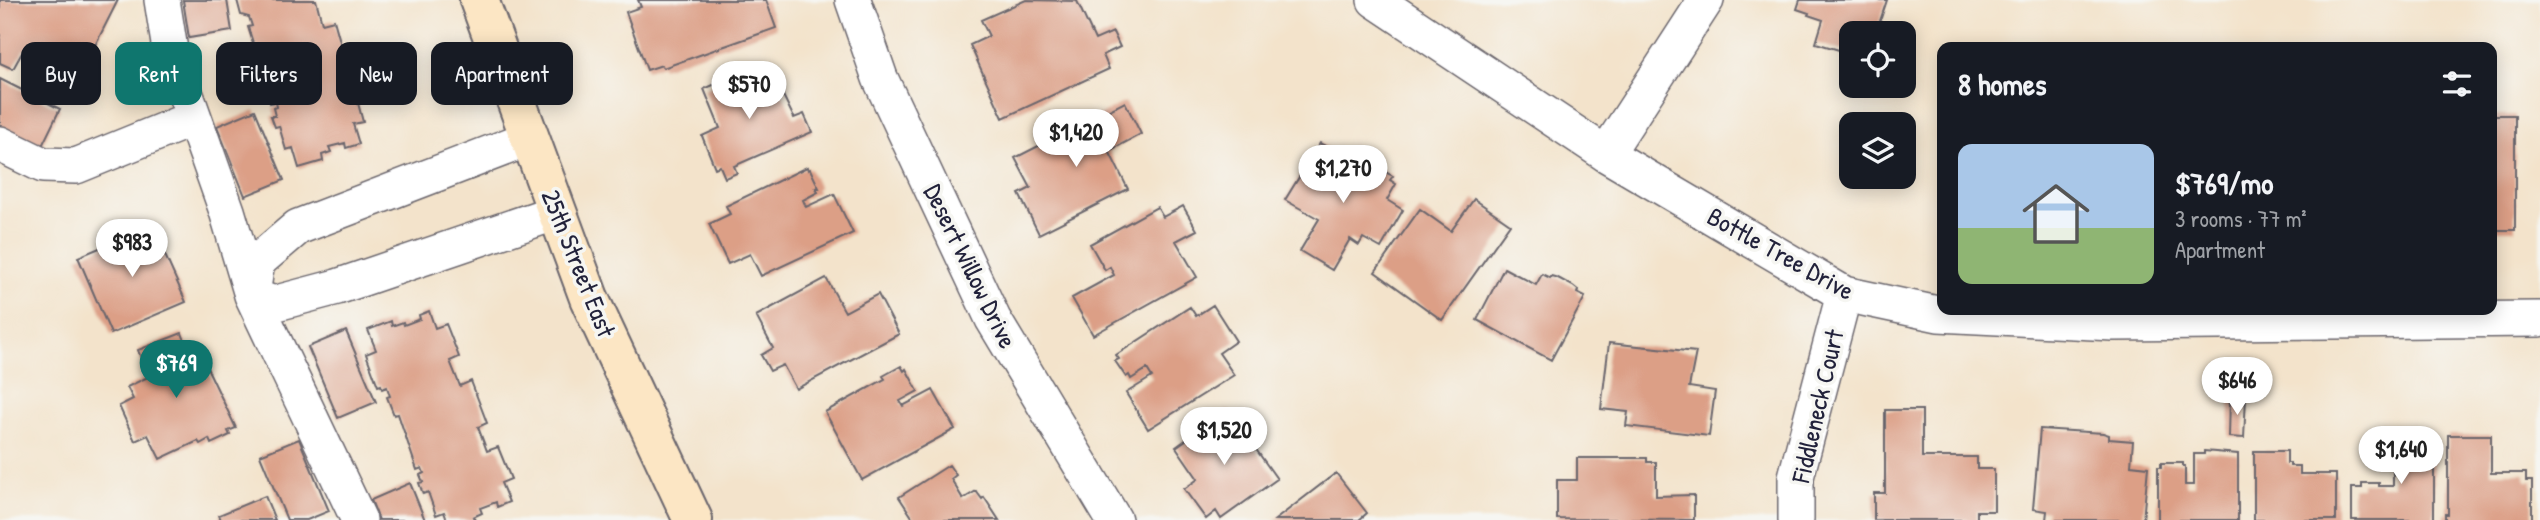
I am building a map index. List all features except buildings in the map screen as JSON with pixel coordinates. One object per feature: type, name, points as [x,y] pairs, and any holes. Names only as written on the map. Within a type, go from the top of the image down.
[{"type":"main road","name":"25th Street East","points":[[479,0],[589,298],[693,520]]},
{"type":"street","points":[[162,0],[170,50],[227,211],[253,295],[359,520]]},
{"type":"street","name":"Desert Willow Drive","points":[[853,0],[880,78],[993,319],[1115,520]]},
{"type":"street","name":"Bottle Tree Drive","points":[[1375,0],[1606,154],[1844,294],[1937,314]]},
{"type":"street","points":[[1606,154],[1706,0]]},
{"type":"street","points":[[0,144],[43,165],[76,166],[194,118]]},
{"type":"street","points":[[253,295],[257,262],[298,227],[530,138]]},
{"type":"street","points":[[253,295],[273,304],[337,287],[557,212]]},
{"type":"street","name":"Fiddleneck Court","points":[[1796,520],[1796,477],[1844,294]]},
{"type":"street","name":"Bottle Tree Drive","points":[[1957,315],[2113,323],[2540,320]]}]
